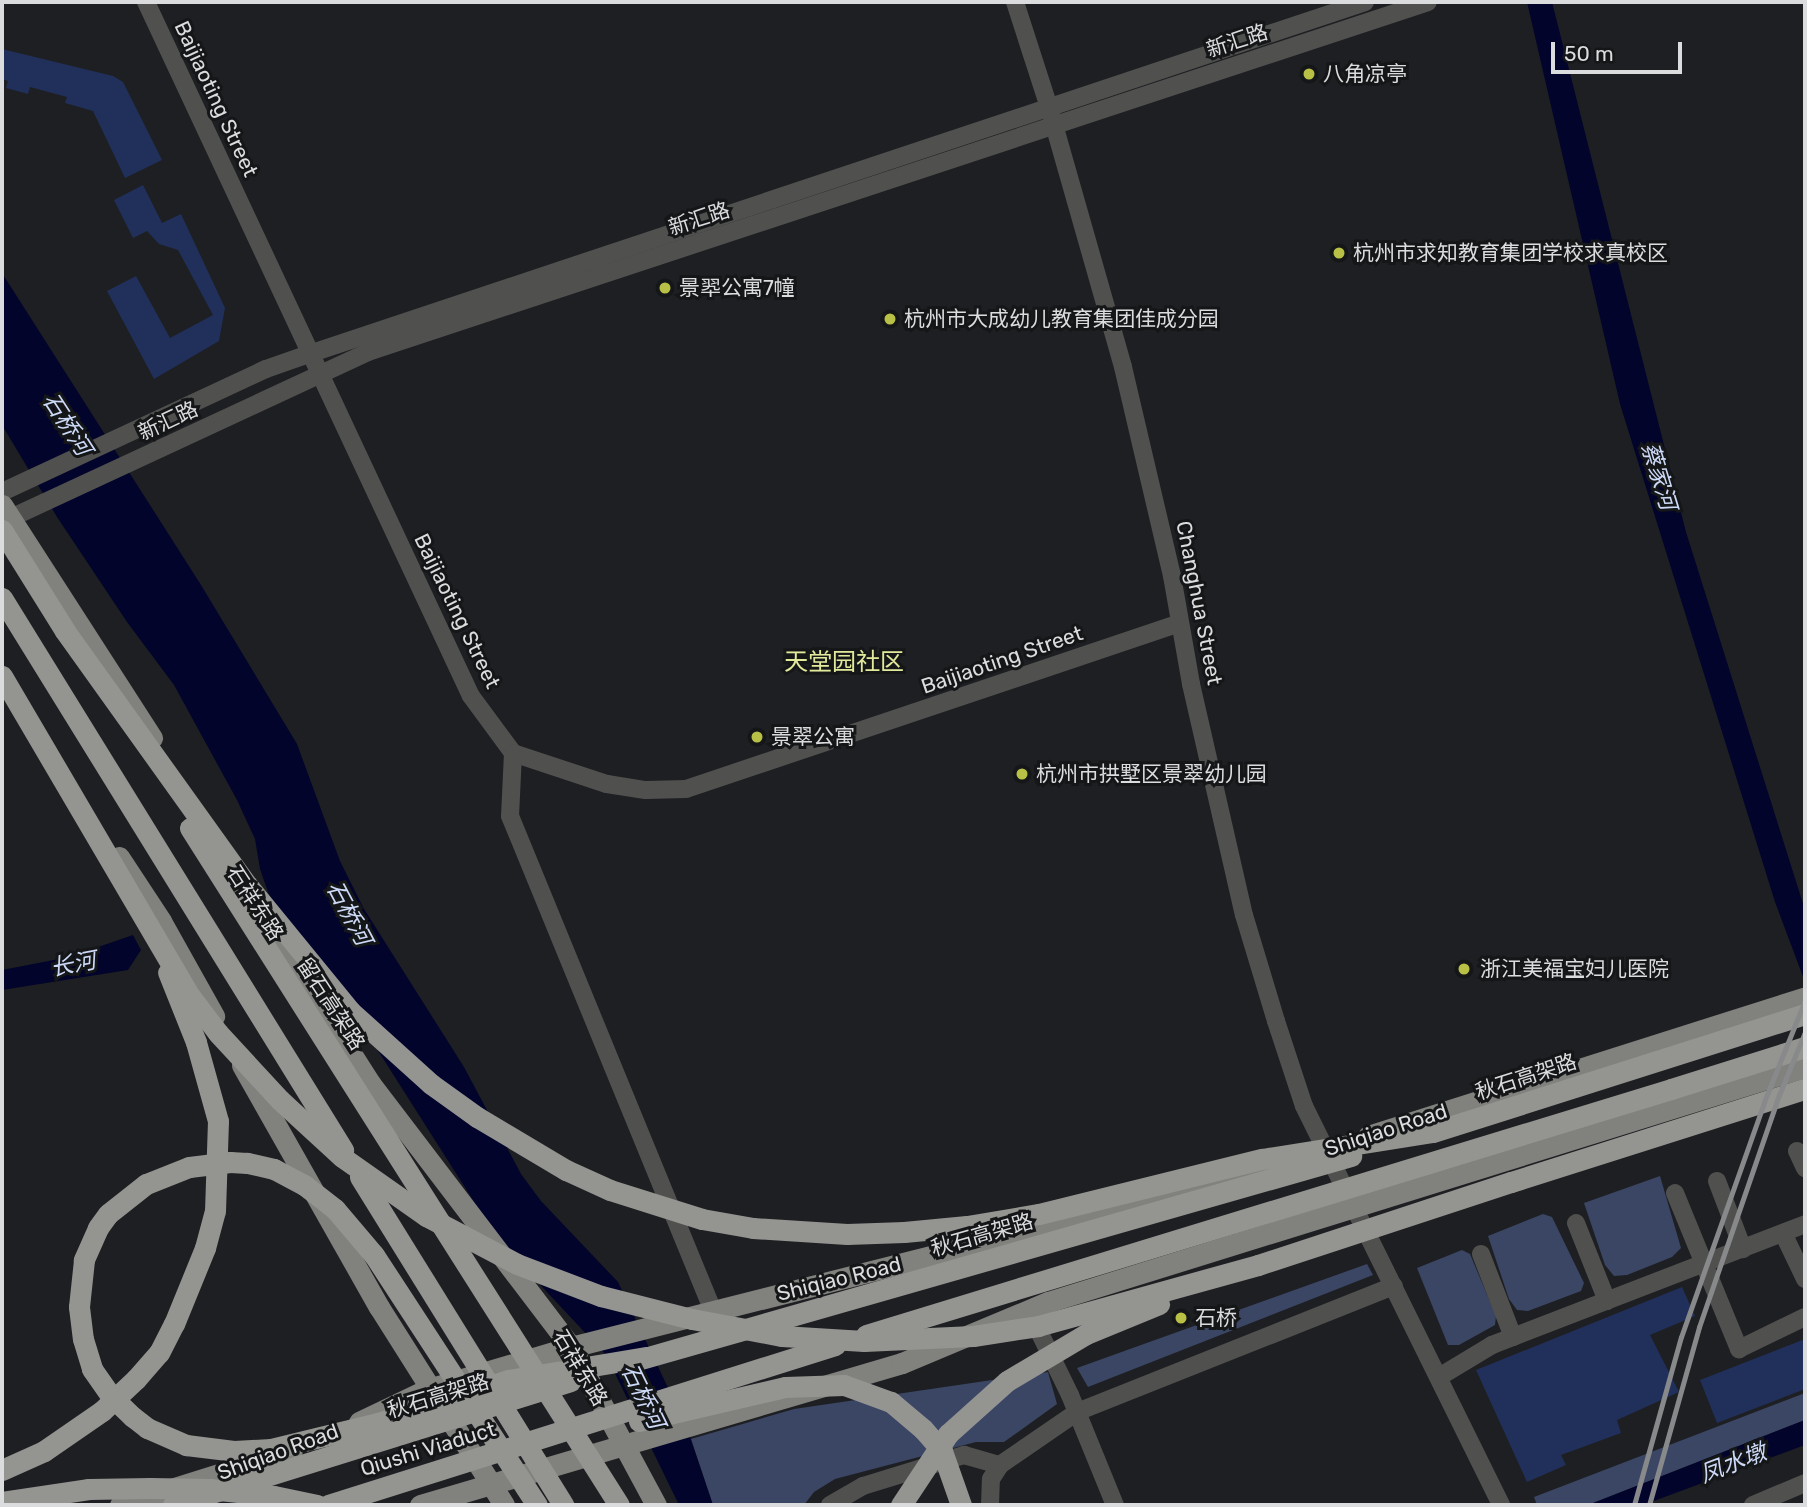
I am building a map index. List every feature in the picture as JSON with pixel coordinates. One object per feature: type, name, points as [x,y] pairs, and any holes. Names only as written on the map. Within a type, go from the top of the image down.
[{"type":"highway","name":"留石高架路","points":[[4,519],[65,631],[619,1505]]},
{"type":"highway","points":[[2,598],[563,1505]]},
{"type":"highway","points":[[65,631],[247,885],[350,1011],[431,1084],[477,1117],[566,1170],[623,1195],[702,1219],[753,1228],[836,1233],[904,1232],[967,1226],[1039,1214],[1262,1159],[1433,1132]]},
{"type":"highway","points":[[2,676],[150,931],[218,1033],[294,1115],[342,1157],[394,1195],[464,1237],[517,1264],[601,1296],[692,1319],[782,1336],[823,1340],[923,1340],[1038,1325],[1258,1265],[1805,1089]]},
{"type":"highway","points":[[2,1470],[44,1451],[102,1411],[136,1379],[159,1353],[174,1324],[205,1248],[215,1211],[218,1121],[196,1042],[150,931]]},
{"type":"highway","name":"秋石高架路","points":[[173,1505],[647,1357],[1433,1132],[1800,1005]]},
{"type":"highway","points":[[544,1439],[866,1335],[1805,1047]]},
{"type":"highway","points":[[537,1505],[485,1426],[471,1403],[463,1391],[397,1289],[374,1255],[335,1209],[304,1185],[274,1169],[247,1163],[230,1161],[189,1167],[146,1184],[108,1214],[98,1228],[84,1260],[79,1307],[82,1339],[92,1369],[110,1395],[133,1417],[147,1428],[186,1445],[233,1451],[271,1449],[378,1423],[456,1397],[469,1393],[482,1389],[495,1384],[509,1380],[647,1357]]},
{"type":"highway","points":[[901,1505],[948,1434],[980,1403],[1017,1374],[1086,1334],[1258,1265]]},
{"type":"highway","points":[[498,1312],[548,1366],[632,1505]]},
{"type":"highway","points":[[544,1439],[646,1420],[785,1387],[844,1385],[891,1402],[923,1429],[942,1451],[961,1505]]},
{"type":"highway","name":"Qiushi Viaduct","points":[[328,1505],[544,1439]]},
{"type":"highway","points":[[2,1502],[89,1489],[150,1488],[210,1489],[274,1496],[317,1505]]},
{"type":"main road","name":"石祥东路","points":[[4,519],[112,673],[239,879],[370,1083],[575,1346],[634,1443],[656,1505]]},
{"type":"main road","points":[[2,681],[161,921],[428,1389],[504,1505]]},
{"type":"main road","name":"Shiqiao Road","points":[[120,1505],[310,1445],[428,1389],[662,1323],[1157,1198],[1800,1005]]},
{"type":"main road","points":[[420,1505],[902,1363],[1029,1310],[1354,1206],[1805,1067]]},
{"type":"street","name":"Baijiaoting Street","points":[[146,2],[471,696],[513,753],[607,784],[646,790],[686,789],[1180,623]]},
{"type":"street","name":"Changhua Street","points":[[1015,2],[1049,107],[1123,367],[1244,915],[1304,1106],[1502,1505]]},
{"type":"street","name":"新汇路","points":[[2,492],[266,369],[1049,107],[1337,6],[1365,2]]},
{"type":"street","name":"新汇路","points":[[4,519],[38,506],[368,352],[1428,2]]},
{"type":"street","points":[[513,753],[510,816],[713,1311]]},
{"type":"street","points":[[1797,1151],[1805,1168]]},
{"type":"street","points":[[1717,1181],[1743,1249]]},
{"type":"street","points":[[1675,1193],[1739,1349],[1805,1317]]},
{"type":"street","points":[[1576,1223],[1607,1301]]},
{"type":"street","points":[[1439,1377],[1492,1345],[1805,1224]]},
{"type":"street","points":[[1783,1233],[1805,1279]]},
{"type":"street","points":[[1481,1254],[1513,1337]]},
{"type":"street","points":[[990,1505],[991,1479],[1000,1465],[1077,1412],[1394,1286]]},
{"type":"street","points":[[1029,1310],[1077,1412],[1115,1505]]},
{"type":"street","points":[[830,1505],[863,1486],[964,1455],[1000,1465]]},
{"type":"street","points":[[1753,1505],[1805,1483]]},
{"type":"shaded area","points":[[1660,1176],[1681,1248],[1672,1257],[1627,1275],[1614,1276],[1605,1265],[1584,1203]]},
{"type":"shaded area","points":[[1543,1214],[1552,1217],[1584,1283],[1581,1291],[1528,1311],[1517,1310],[1509,1299],[1488,1236]]},
{"type":"shaded area","points":[[1462,1250],[1470,1254],[1496,1316],[1495,1325],[1459,1345],[1448,1345],[1417,1268]]},
{"type":"shaded area","points":[[1367,1264],[1373,1275],[1088,1387],[1077,1368]]},
{"type":"shaded area","points":[[1048,1372],[1057,1404],[1004,1442],[976,1442],[835,1479],[814,1492],[804,1505],[713,1505],[691,1439],[794,1409]]},
{"type":"shaded area","points":[[1805,1393],[1805,1420],[1588,1505],[1537,1505],[1534,1497]]},
{"type":"water","name":"蔡家河","points":[[1527,2],[1552,2],[1686,532],[1805,910],[1805,982],[1775,902],[1620,404]]},
{"type":"water","name":"石桥河","points":[[2,273],[201,585],[297,744],[340,861],[364,909],[464,1067],[521,1174],[541,1201],[618,1282],[687,1428],[713,1505],[679,1505],[606,1355],[499,1241],[316,953],[284,917],[269,895],[260,869],[255,839],[237,800],[174,685],[127,622],[57,517],[2,425]]},
{"type":"water","name":"长河","points":[[133,935],[141,950],[128,970],[2,990],[2,970],[69,957]]},
{"type":"water","name":"凤水墩","points":[[1805,1420],[1805,1445],[1643,1505],[1588,1505]]},
{"type":"building","points":[[2,49],[113,76],[123,82],[162,160],[125,178],[93,111],[65,103],[67,97],[30,87],[28,94],[6,88],[8,81],[2,79]]},
{"type":"building","points":[[143,185],[162,223],[181,214],[225,308],[219,341],[154,379],[107,291],[136,276],[170,338],[213,315],[178,250],[159,244],[147,231],[133,238],[114,200]]},
{"type":"building","points":[[1682,1287],[1695,1316],[1650,1335],[1679,1392],[1617,1420],[1621,1433],[1561,1455],[1566,1465],[1527,1482],[1476,1370]]},
{"type":"building","points":[[1805,1339],[1805,1389],[1717,1423],[1700,1380]]},
{"type":"railway","points":[[1634,1505],[1681,1337],[1764,1102],[1805,1000]]},
{"type":"railway","points":[[1649,1505],[1699,1327],[1779,1095],[1805,1032]]},
{"type":"place","name":"八角凉亭","points":[[1309,74]]},
{"type":"place","name":"杭州市求知教育集团学校求真校区","points":[[1339,253]]},
{"type":"place","name":"景翆公寓7幢","points":[[665,288]]},
{"type":"place","name":"杭州市大成幼儿教育集团佳成分园","points":[[890,319]]},
{"type":"place","name":"景翠公寓","points":[[757,737]]},
{"type":"place","name":"杭州市拱墅区景翠幼儿园","points":[[1022,774]]},
{"type":"place","name":"浙江美福宝妇儿医院","points":[[1464,969]]},
{"type":"place","name":"石桥","points":[[1181,1318]]},
{"type":"district","name":"天堂园社区","points":[[844,663]]}]
